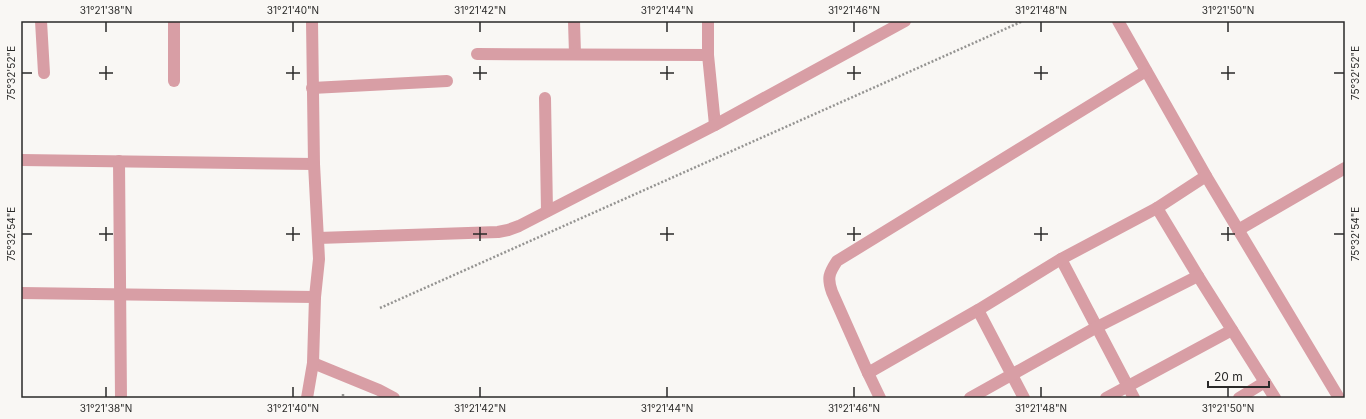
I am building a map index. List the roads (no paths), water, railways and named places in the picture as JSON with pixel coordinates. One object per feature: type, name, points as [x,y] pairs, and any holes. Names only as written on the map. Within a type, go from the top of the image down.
[{"type":"street","points":[[41,21],[44,73]]},
{"type":"street","points":[[174,21],[174,81]]},
{"type":"street","points":[[307,398],[313,363],[315,297],[319,259],[314,164],[312,21]]},
{"type":"street","points":[[574,21],[575,54]]},
{"type":"street","points":[[708,21],[708,56],[715,125]]},
{"type":"street","points":[[318,238],[498,232],[519,226],[715,125],[905,21]]},
{"type":"street","points":[[1118,21],[1206,176],[1339,398]]},
{"type":"street","points":[[477,54],[708,56]]},
{"type":"street","points":[[880,398],[828,281],[831,270],[837,261],[1146,71]]},
{"type":"street","points":[[312,88],[447,81]]},
{"type":"street","points":[[545,98],[547,211]]},
{"type":"street","points":[[21,160],[314,164]]},
{"type":"street","points":[[119,161],[121,398]]},
{"type":"street","points":[[1238,230],[1345,168]]},
{"type":"street","points":[[868,372],[978,310],[1062,259],[1157,208],[1206,176]]},
{"type":"street","points":[[1157,208],[1275,398]]},
{"type":"street","points":[[1062,259],[1134,398]]},
{"type":"street","points":[[970,398],[1097,328],[1198,276]]},
{"type":"street","points":[[21,293],[315,297]]},
{"type":"street","points":[[978,310],[1024,398]]},
{"type":"street","points":[[1106,398],[1232,330]]},
{"type":"street","points":[[313,363],[379,390],[394,398]]},
{"type":"street","points":[[1239,398],[1265,382]]}]
